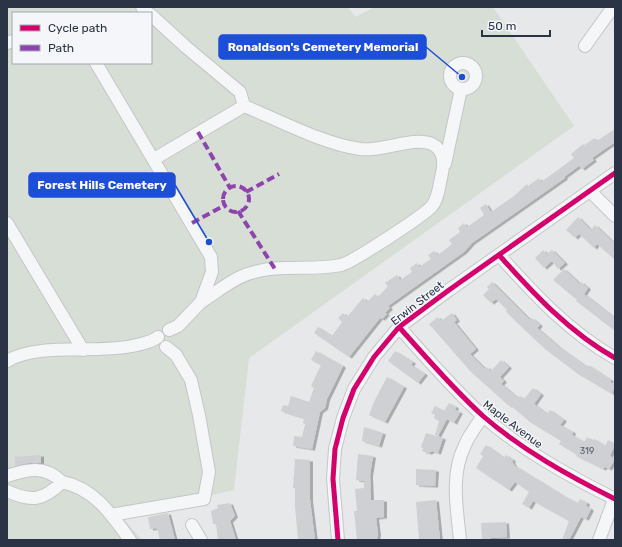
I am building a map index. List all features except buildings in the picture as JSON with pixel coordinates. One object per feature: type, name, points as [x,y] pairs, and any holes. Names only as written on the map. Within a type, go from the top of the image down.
[{"type":"street","points":[[585,46],[613,7]]},
{"type":"street","points":[[152,16],[186,47],[240,92],[244,106]]},
{"type":"street","points":[[97,64],[211,257],[212,272],[201,302]]},
{"type":"street","points":[[7,361],[17,355],[48,351],[119,348],[169,337],[201,302],[251,272],[330,266],[349,263],[428,211],[437,197],[460,89]]},
{"type":"street","points":[[154,159],[244,106]]},
{"type":"street","points":[[244,106],[348,147],[376,150],[413,142],[432,144],[442,154],[445,164]]},
{"type":"street","name":"Erwin Street","points":[[338,540],[333,480],[335,449],[343,418],[354,389],[374,357],[399,327],[615,173]]},
{"type":"street","points":[[590,191],[615,216]]},
{"type":"street","points":[[7,223],[83,350]]},
{"type":"street","points":[[499,255],[539,299],[574,332],[615,358]]},
{"type":"street","name":"Maple Avenue","points":[[399,327],[438,371],[483,416],[543,459],[615,498]]},
{"type":"street","points":[[111,515],[204,499],[209,472],[200,415],[191,380],[176,355],[169,337]]},
{"type":"street","points":[[460,540],[455,485],[458,463],[465,444],[483,416]]},
{"type":"street","points":[[7,476],[30,469],[45,470],[55,475],[62,482],[73,484],[85,490],[100,502],[130,540]]},
{"type":"street","points":[[7,491],[20,497],[31,499],[44,496],[62,482]]},
{"type":"street","points":[[599,540],[615,498]]},
{"type":"street","points":[[192,525],[200,540]]},
{"type":"shaded area","points":[[7,7],[348,7],[355,17],[375,7],[493,7],[574,126],[249,358],[234,490],[121,516],[142,540],[7,540]]},
{"type":"marked path","points":[[198,132],[230,188]]},
{"type":"marked path","points":[[246,192],[279,174]]},
{"type":"marked path","points":[[236,186],[245,190],[249,199],[245,208],[236,212],[227,208],[223,199],[227,190],[236,186]]},
{"type":"marked path","points":[[192,223],[225,205]]},
{"type":"marked path","points":[[238,211],[275,269]]},
{"type":"cycle path","points":[[338,540],[333,479],[335,449],[343,418],[354,389],[374,357],[399,327],[615,173]]},
{"type":"cycle path","points":[[499,255],[525,284],[567,324],[598,348],[615,358]]},
{"type":"cycle path","points":[[399,327],[461,395],[498,428],[546,462],[615,499]]},
{"type":"place","name":"Ronaldson's Cemetery Memorial","points":[[462,77]]},
{"type":"place","name":"Forest Hills Cemetery","points":[[209,242]]}]
